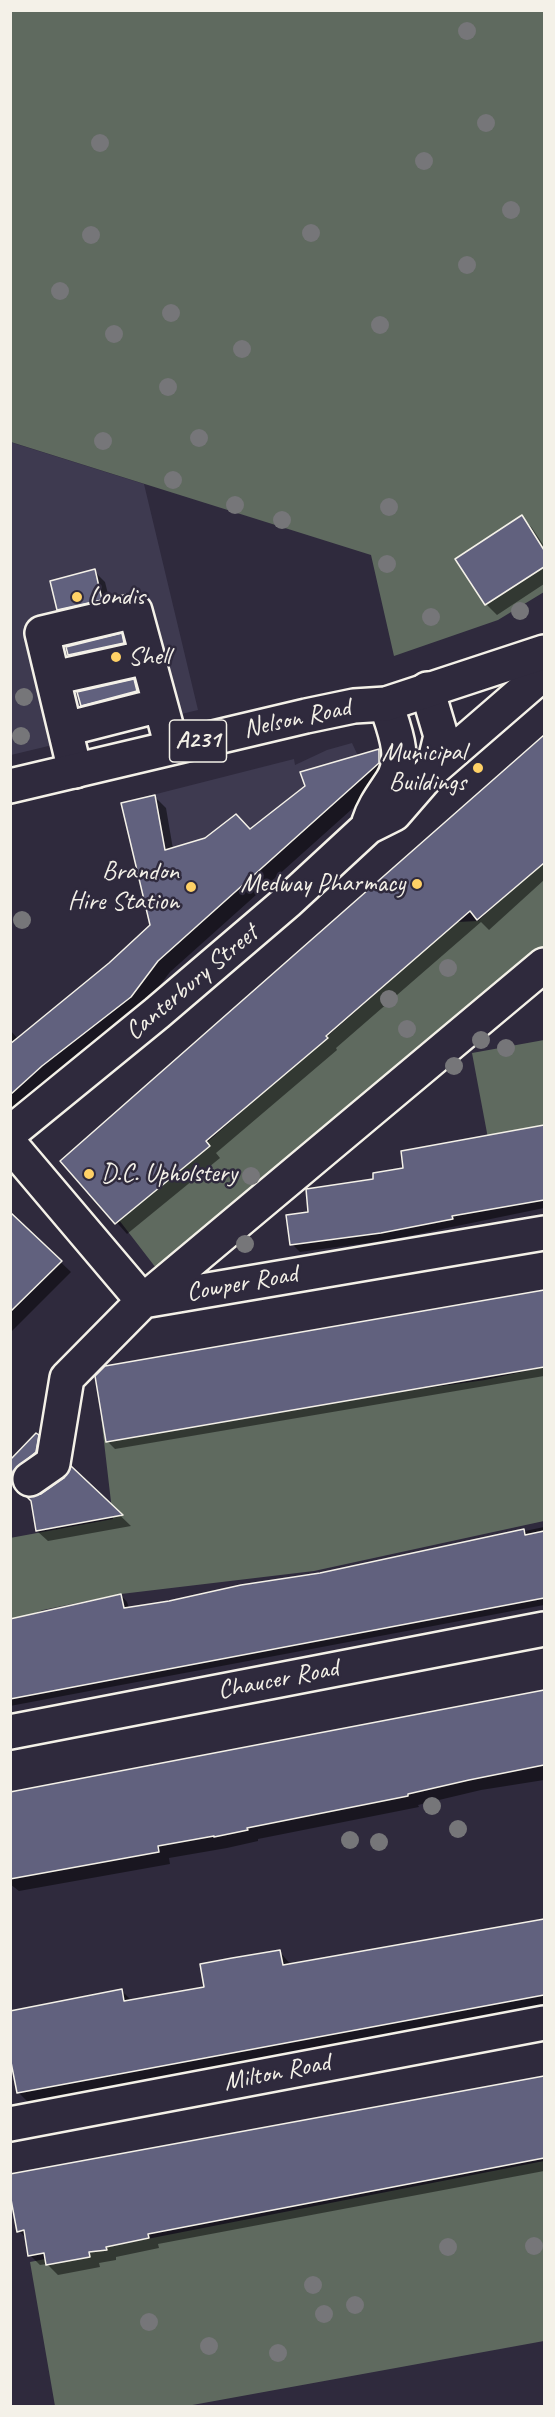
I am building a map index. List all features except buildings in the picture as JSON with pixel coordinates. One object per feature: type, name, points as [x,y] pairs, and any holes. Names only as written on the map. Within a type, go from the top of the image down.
[{"type":"street","points":[[75,771],[42,633],[135,611],[172,747]]},
{"type":"street","name":"Nelson Road","points":[[10,786],[316,714],[354,706],[387,704],[544,651]]},
{"type":"street","points":[[53,678],[147,657]]},
{"type":"street","name":"Canterbury Street","points":[[10,1133],[227,954],[311,881],[368,827],[394,814],[433,769],[544,673]]},
{"type":"street","name":"Canterbury Street","points":[[427,689],[441,736],[433,769]]},
{"type":"street","name":"Canterbury Street","points":[[368,827],[374,807],[393,780],[399,764],[397,740],[387,704]]},
{"type":"street","points":[[66,729],[159,705]]},
{"type":"street","points":[[30,1479],[53,1463],[67,1378],[143,1301],[544,965]]},
{"type":"street","points":[[10,1144],[143,1301]]},
{"type":"street","name":"Cowper Road","points":[[143,1301],[544,1233]]},
{"type":"street","name":"Chaucer Road","points":[[10,1732],[544,1629]]},
{"type":"street","name":"Milton Road","points":[[10,2124],[544,2023]]},
{"type":"shaded area","points":[[10,442],[144,484],[198,710],[11,755]]},
{"type":"shaded area","name":"Brandon Hire Station","points":[[352,743],[365,771],[158,961],[121,803],[294,759],[295,765],[327,750]]},
{"type":"green space","points":[[10,11],[544,11],[544,592],[498,620],[394,656],[371,555],[11,442]]},
{"type":"green space","points":[[544,861],[544,960],[156,1268],[119,1220],[457,922],[478,921]]},
{"type":"green space","points":[[544,1040],[544,1124],[542,1125],[544,1156],[532,1158],[527,1128],[495,1134],[493,1165],[472,1053]]},
{"type":"green space","points":[[544,1367],[544,1521],[314,1571],[121,1594],[43,1610],[11,1622],[10,1538],[113,1519],[101,1416],[398,1392],[485,1380]]},
{"type":"green space","points":[[544,2161],[544,2341],[187,2406],[55,2406],[30,2262]]},
{"type":"place","name":"Londis","points":[[77,597]]},
{"type":"place","name":"Shell","points":[[116,657]]},
{"type":"place","name":"Municipal Buildings","points":[[478,768]]},
{"type":"place","name":"Medway Pharmacy","points":[[417,884]]},
{"type":"place","name":"Brandon Hire Station","points":[[191,887]]},
{"type":"place","name":"D.C. Upholstery","points":[[89,1174]]}]
